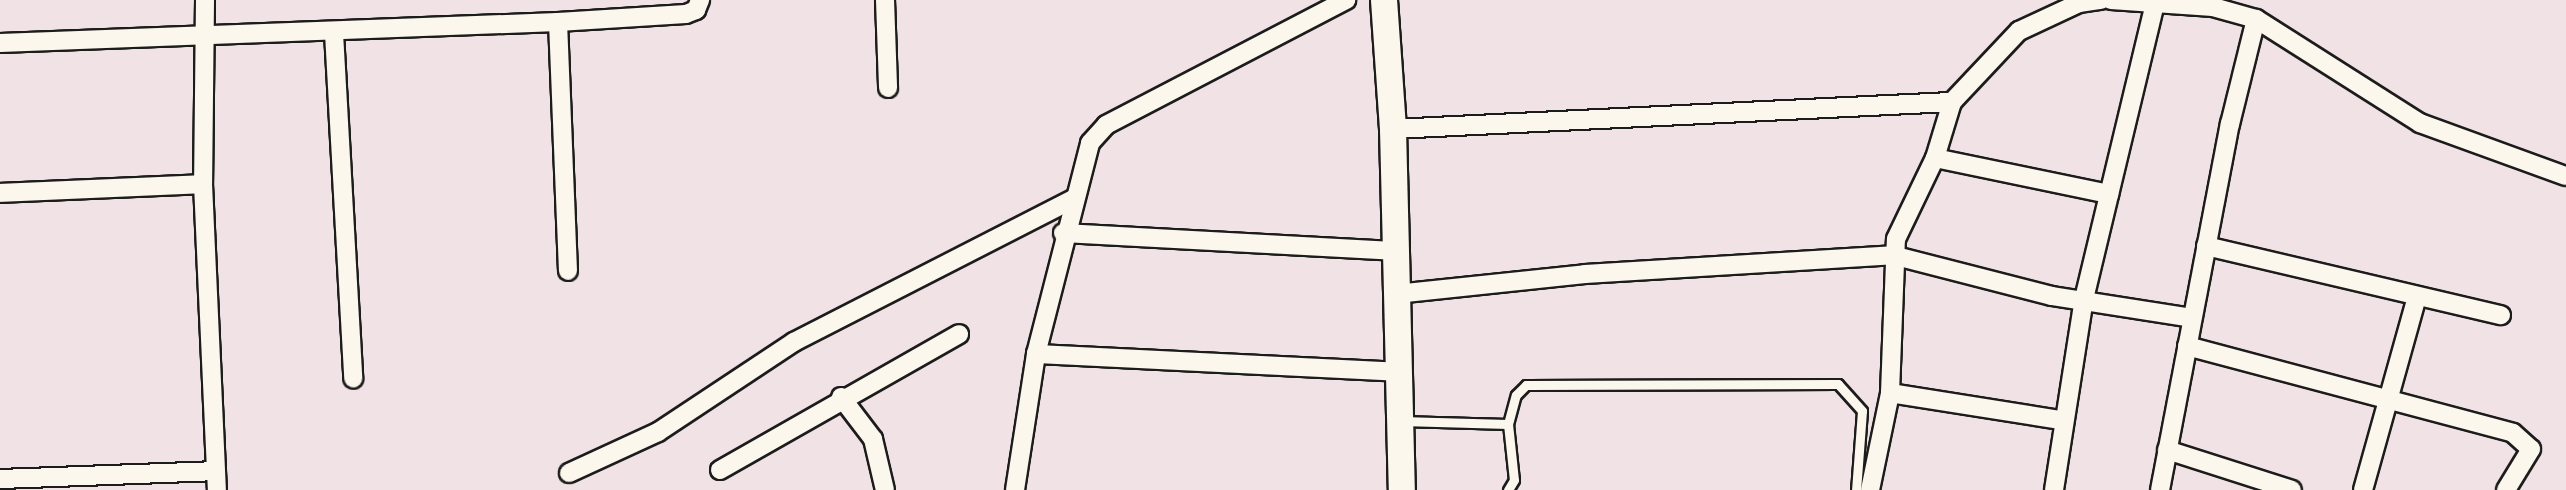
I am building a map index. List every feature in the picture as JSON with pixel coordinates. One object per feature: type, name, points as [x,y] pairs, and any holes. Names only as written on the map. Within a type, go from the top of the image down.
[{"type":"main road","points":[[1384,0],[1393,129],[1394,251],[1402,490]]},
{"type":"street","points":[[205,0],[203,184],[216,490]]},
{"type":"street","points":[[0,43],[204,34],[334,33],[558,22],[686,14],[696,10],[700,0]]},
{"type":"street","points":[[885,0],[888,88]]},
{"type":"street","points":[[1015,490],[1036,354],[1063,233],[1090,143],[1106,125],[1346,0]]},
{"type":"street","points":[[1870,490],[1890,393],[1892,255],[1901,224],[1935,158],[1952,102],[2019,31],[2079,2],[2101,0]]},
{"type":"street","points":[[2111,0],[2213,8],[2256,19],[2420,123],[2566,176]]},
{"type":"street","points":[[2054,490],[2061,420],[2084,299],[2154,3]]},
{"type":"street","points":[[2160,490],[2206,246],[2256,19]]},
{"type":"street","points":[[558,22],[568,271]]},
{"type":"street","points":[[334,33],[353,378]]},
{"type":"street","points":[[1393,129],[1952,102]]},
{"type":"street","points":[[1935,158],[2109,194]]},
{"type":"street","points":[[0,193],[203,184]]},
{"type":"street","points":[[569,473],[658,432],[794,342],[1074,199]]},
{"type":"street","points":[[1063,233],[1394,251]]},
{"type":"street","points":[[2206,246],[2501,315]]},
{"type":"street","points":[[1396,294],[1586,274],[1892,255],[2052,296],[2084,299],[2192,318]]},
{"type":"street","points":[[2363,490],[2417,297]]},
{"type":"street","points":[[720,470],[841,397],[959,334]]},
{"type":"street","points":[[2187,346],[2521,437],[2531,449],[2505,490]]},
{"type":"street","points":[[1036,354],[1399,372]]},
{"type":"street","points":[[1890,393],[2061,420]]},
{"type":"street","points":[[841,397],[873,439],[885,490]]},
{"type":"street","points":[[2167,450],[2292,490]]},
{"type":"street","points":[[0,479],[215,471]]},
{"type":"lane","points":[[1509,490],[1514,480],[1508,424],[1516,395],[1526,386],[1838,384],[1862,411],[1857,490]]},
{"type":"lane","points":[[1401,421],[1508,424]]}]
